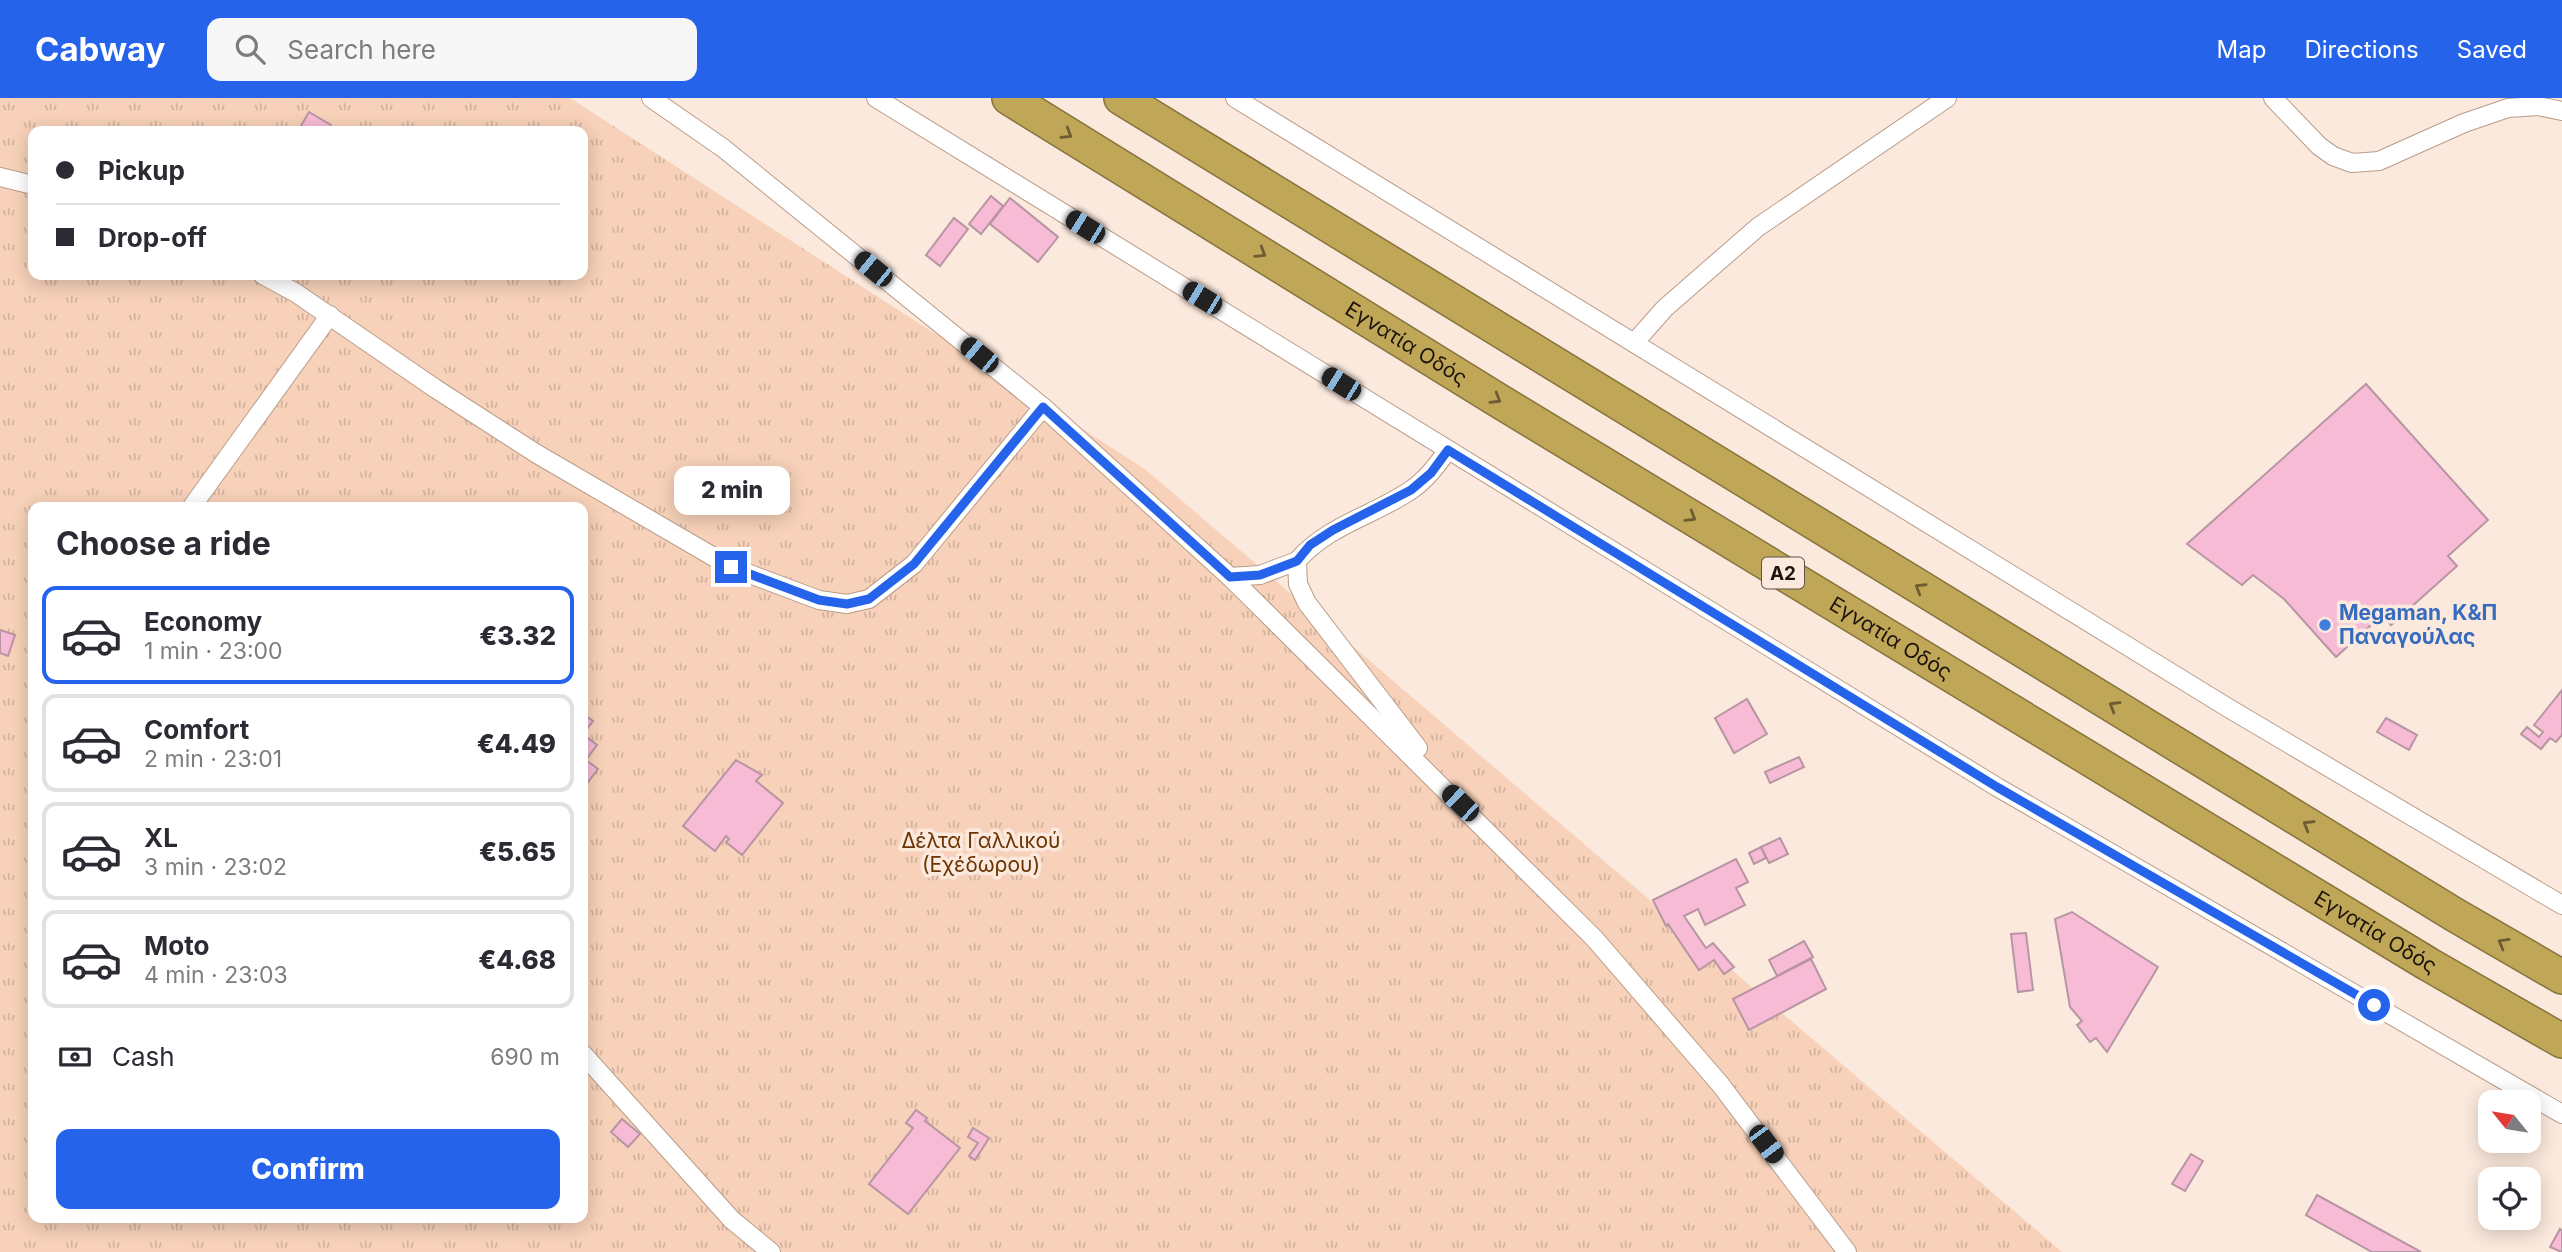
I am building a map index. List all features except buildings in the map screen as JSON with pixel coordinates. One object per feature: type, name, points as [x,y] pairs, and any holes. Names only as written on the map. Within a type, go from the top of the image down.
[{"type":"highway","name":"Εγνατία Οδός","points":[[1009,98],[1580,450],[2404,949],[2562,1041]]},
{"type":"highway","points":[[1121,98],[2455,915],[2562,977]]},
{"type":"street","points":[[651,98],[723,148],[1043,407],[1230,577],[1594,938],[1720,1084],[1847,1252]]},
{"type":"street","points":[[876,98],[1997,787],[2562,1114]]},
{"type":"street","points":[[1235,98],[2230,709],[2562,905]]},
{"type":"street","points":[[1634,343],[1665,308],[1758,228],[1947,98]]},
{"type":"street","points":[[2273,98],[2319,146],[2333,156],[2352,163],[2379,161],[2463,123],[2508,108],[2538,106],[2562,111]]},
{"type":"street","points":[[0,177],[28,185]]},
{"type":"street","points":[[271,280],[330,315],[436,389],[627,508],[731,567],[819,600],[847,604],[869,599],[914,564],[1043,407]]},
{"type":"street","points":[[195,502],[330,315]]},
{"type":"street","points":[[1230,577],[1260,575],[1297,561],[1310,545],[1333,530],[1411,490],[1431,473],[1448,450]]},
{"type":"street","points":[[1297,561],[1298,584],[1307,603],[1460,803]]},
{"type":"street","points":[[588,1060],[732,1220],[771,1252]]},
{"type":"green space","name":"Δέλτα Γαλλικού (Εχέδωρου)","points":[[0,98],[570,98],[1146,470],[2062,1252],[0,1252]]},
{"type":"place","name":"Megaman, Κ&Π Παναγούλας","points":[[2325,625]]},
{"type":"route","points":[[731,567],[819,600],[847,604],[869,599],[914,564],[1043,407],[1230,577],[1260,575],[1297,561],[1310,545],[1333,530],[1411,490],[1431,473],[1448,450],[1997,787],[2374,1005]]}]
